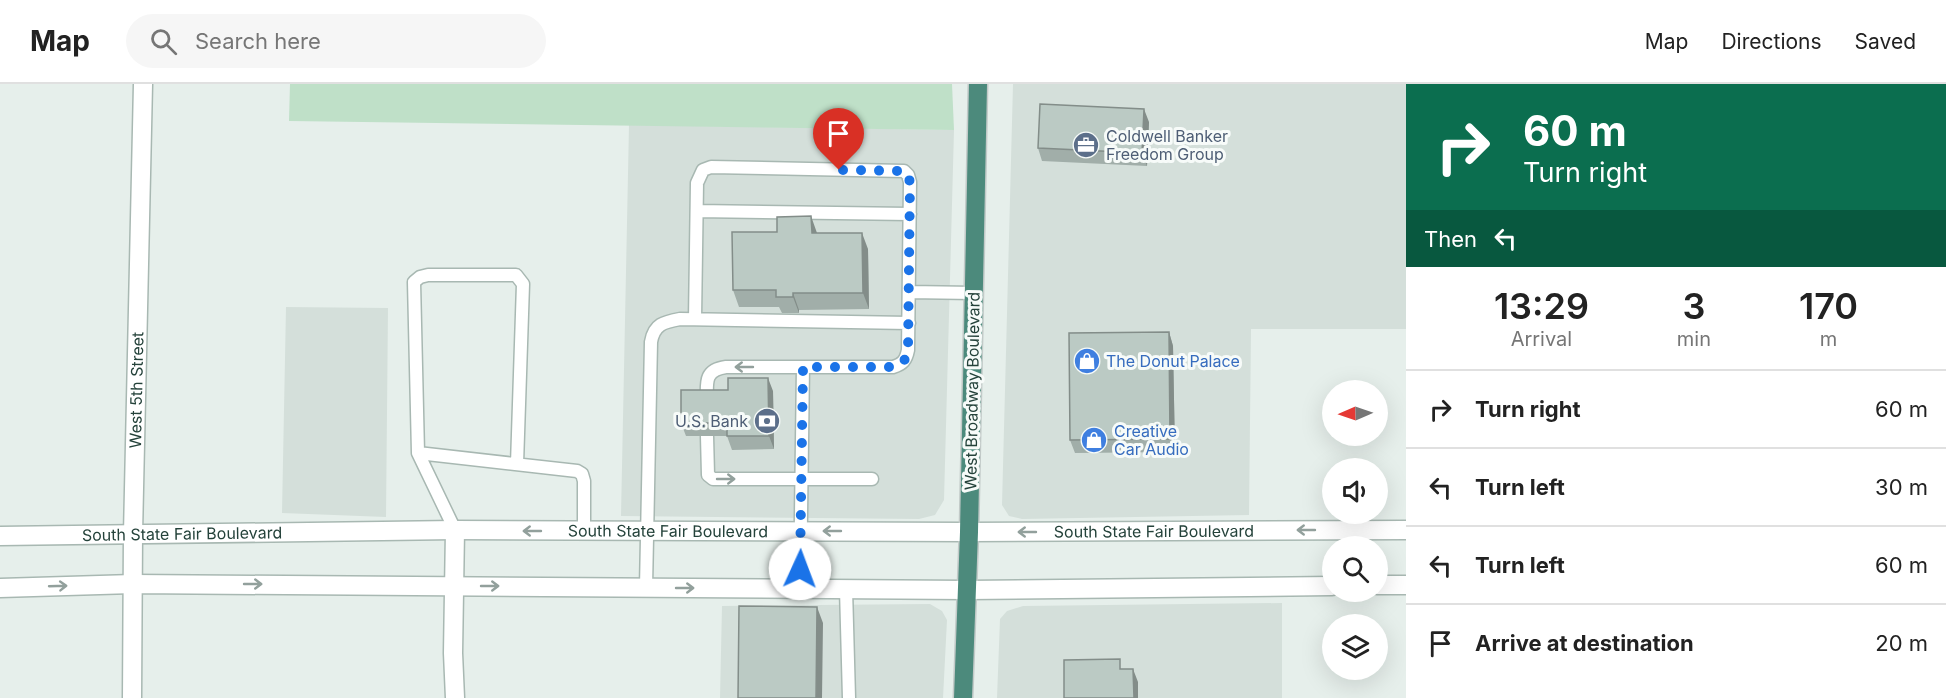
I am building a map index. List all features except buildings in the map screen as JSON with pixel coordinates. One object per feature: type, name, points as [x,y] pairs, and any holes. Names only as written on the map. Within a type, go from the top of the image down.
[{"type":"highway","name":"West Broadway Boulevard","points":[[963,698],[969,532],[978,84]]},
{"type":"street","name":"West 5th Street","points":[[132,698],[133,534],[143,84]]},
{"type":"street","name":"South State Fair Boulevard","points":[[0,536],[455,530],[969,532],[1406,530]]},
{"type":"street","points":[[455,530],[453,653],[455,698]]},
{"type":"street","points":[[0,588],[133,584],[966,590],[1322,586]]},
{"type":"street","points":[[1388,585],[1406,585]]},
{"type":"lane","points":[[695,320],[697,211],[699,176],[702,170],[711,167],[904,171],[908,176],[910,182],[909,323],[907,357],[902,364],[893,367],[715,368],[710,373],[707,384],[707,403]]},
{"type":"lane","points":[[697,211],[910,214]]},
{"type":"lane","points":[[455,530],[418,453],[414,282],[420,277],[428,274],[516,275],[522,284],[517,464]]},
{"type":"lane","points":[[909,292],[974,293]]},
{"type":"lane","points":[[646,587],[652,334],[656,327],[662,323],[680,319],[909,323]]},
{"type":"lane","points":[[800,588],[803,367]]},
{"type":"lane","points":[[707,436],[708,475],[713,479],[872,479]]},
{"type":"lane","points":[[418,453],[577,471],[582,474],[584,481],[584,531]]},
{"type":"lane","points":[[846,589],[849,698]]},
{"type":"shaded area","points":[[1013,84],[1406,84],[1406,329],[1251,329],[1249,515],[1022,519],[1009,516],[1002,505]]},
{"type":"shaded area","points":[[629,125],[954,130],[944,500],[935,515],[919,519],[621,516]]},
{"type":"shaded area","points":[[286,307],[388,308],[386,517],[282,513]]},
{"type":"shaded area","points":[[1282,603],[1282,698],[997,698],[1000,619],[1007,611],[1023,606]]},
{"type":"shaded area","points":[[930,604],[942,611],[947,620],[943,698],[720,698],[722,606]]},
{"type":"green space","points":[[290,84],[952,84],[954,130],[289,121]]},
{"type":"place","name":"Coldwell Banker Freedom Group","points":[[1086,145]]},
{"type":"place","name":"The Donut Palace","points":[[1087,361]]},
{"type":"place","name":"U.S. Bank","points":[[767,421]]},
{"type":"place","name":"Creative Car Audio","points":[[1094,440]]},
{"type":"route","points":[[800,569],[803,367],[893,367],[902,364],[907,357],[908,350],[910,182],[908,176],[904,171],[839,170]]}]
